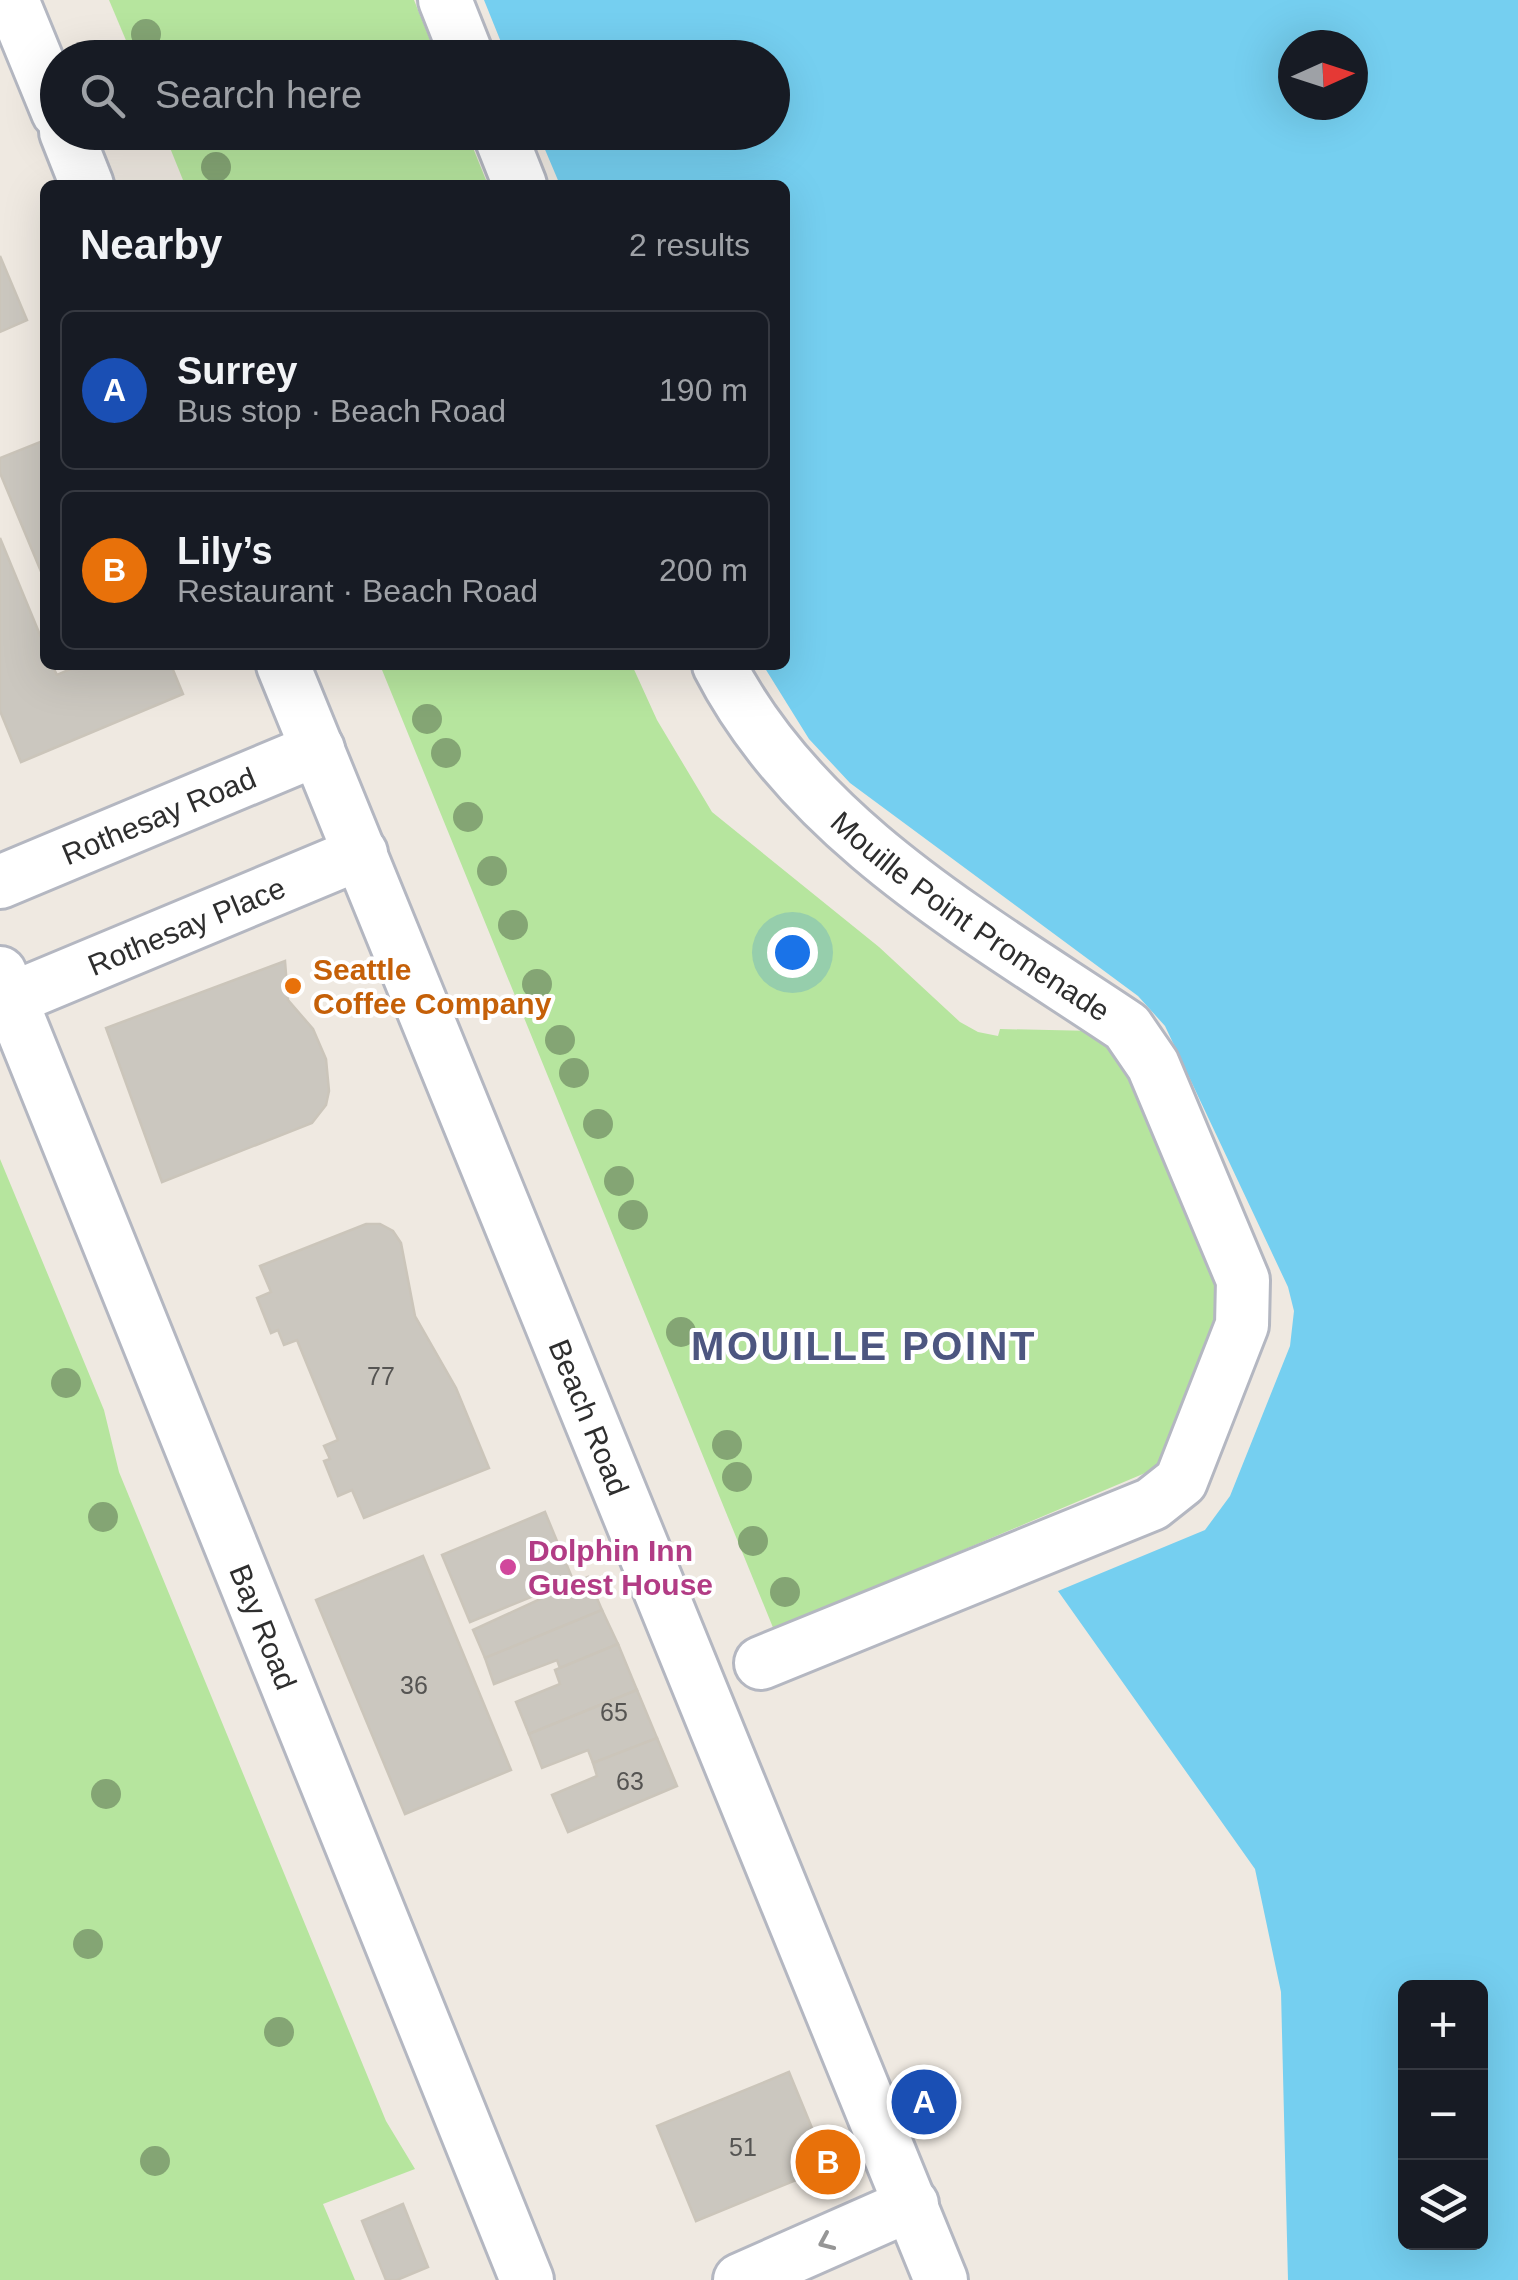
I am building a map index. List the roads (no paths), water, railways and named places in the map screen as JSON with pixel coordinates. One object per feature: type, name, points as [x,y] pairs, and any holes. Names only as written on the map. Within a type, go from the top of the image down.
[{"type":"street","points":[[12,0],[40,68]]},
{"type":"street","points":[[445,0],[461,40]]},
{"type":"street","points":[[73,150],[86,180]]},
{"type":"street","points":[[505,150],[518,180]]},
{"type":"street","name":"Beach Road","points":[[285,670],[941,2280]]},
{"type":"street","name":"Mouille Point Promenade","points":[[722,670],[740,705],[790,772],[879,856],[1127,1027],[1153,1065],[1244,1280],[1242,1326],[1181,1481],[1152,1504],[761,1663]]},
{"type":"street","name":"Rothesay Road","points":[[0,882],[318,750]]},
{"type":"street","name":"Rothesay Place","points":[[6,986],[360,853]]},
{"type":"street","name":"Bay Road","points":[[6,986],[527,2280]]},
{"type":"street","points":[[740,2280],[912,2204]]},
{"type":"water","points":[[484,0],[1518,0],[1518,2280],[1288,2280],[1281,1992],[1255,1869],[1058,1591],[1205,1530],[1230,1496],[1290,1346],[1294,1311],[1288,1287],[1165,1026],[1138,996],[850,783],[809,739],[766,670],[790,670],[790,180],[558,180],[545,150],[790,150],[790,40],[500,40]]},
{"type":"place","name":"Seattle Coffee Company","points":[[293,986]]},
{"type":"place","name":"Dolphin Inn Guest House","points":[[508,1567]]},
{"type":"place","name":"Surrey","points":[[924,2102]]},
{"type":"place","name":"Lily’s","points":[[828,2162]]},
{"type":"district","name":"MOUILLE POINT","points":[[864,1346]]}]
